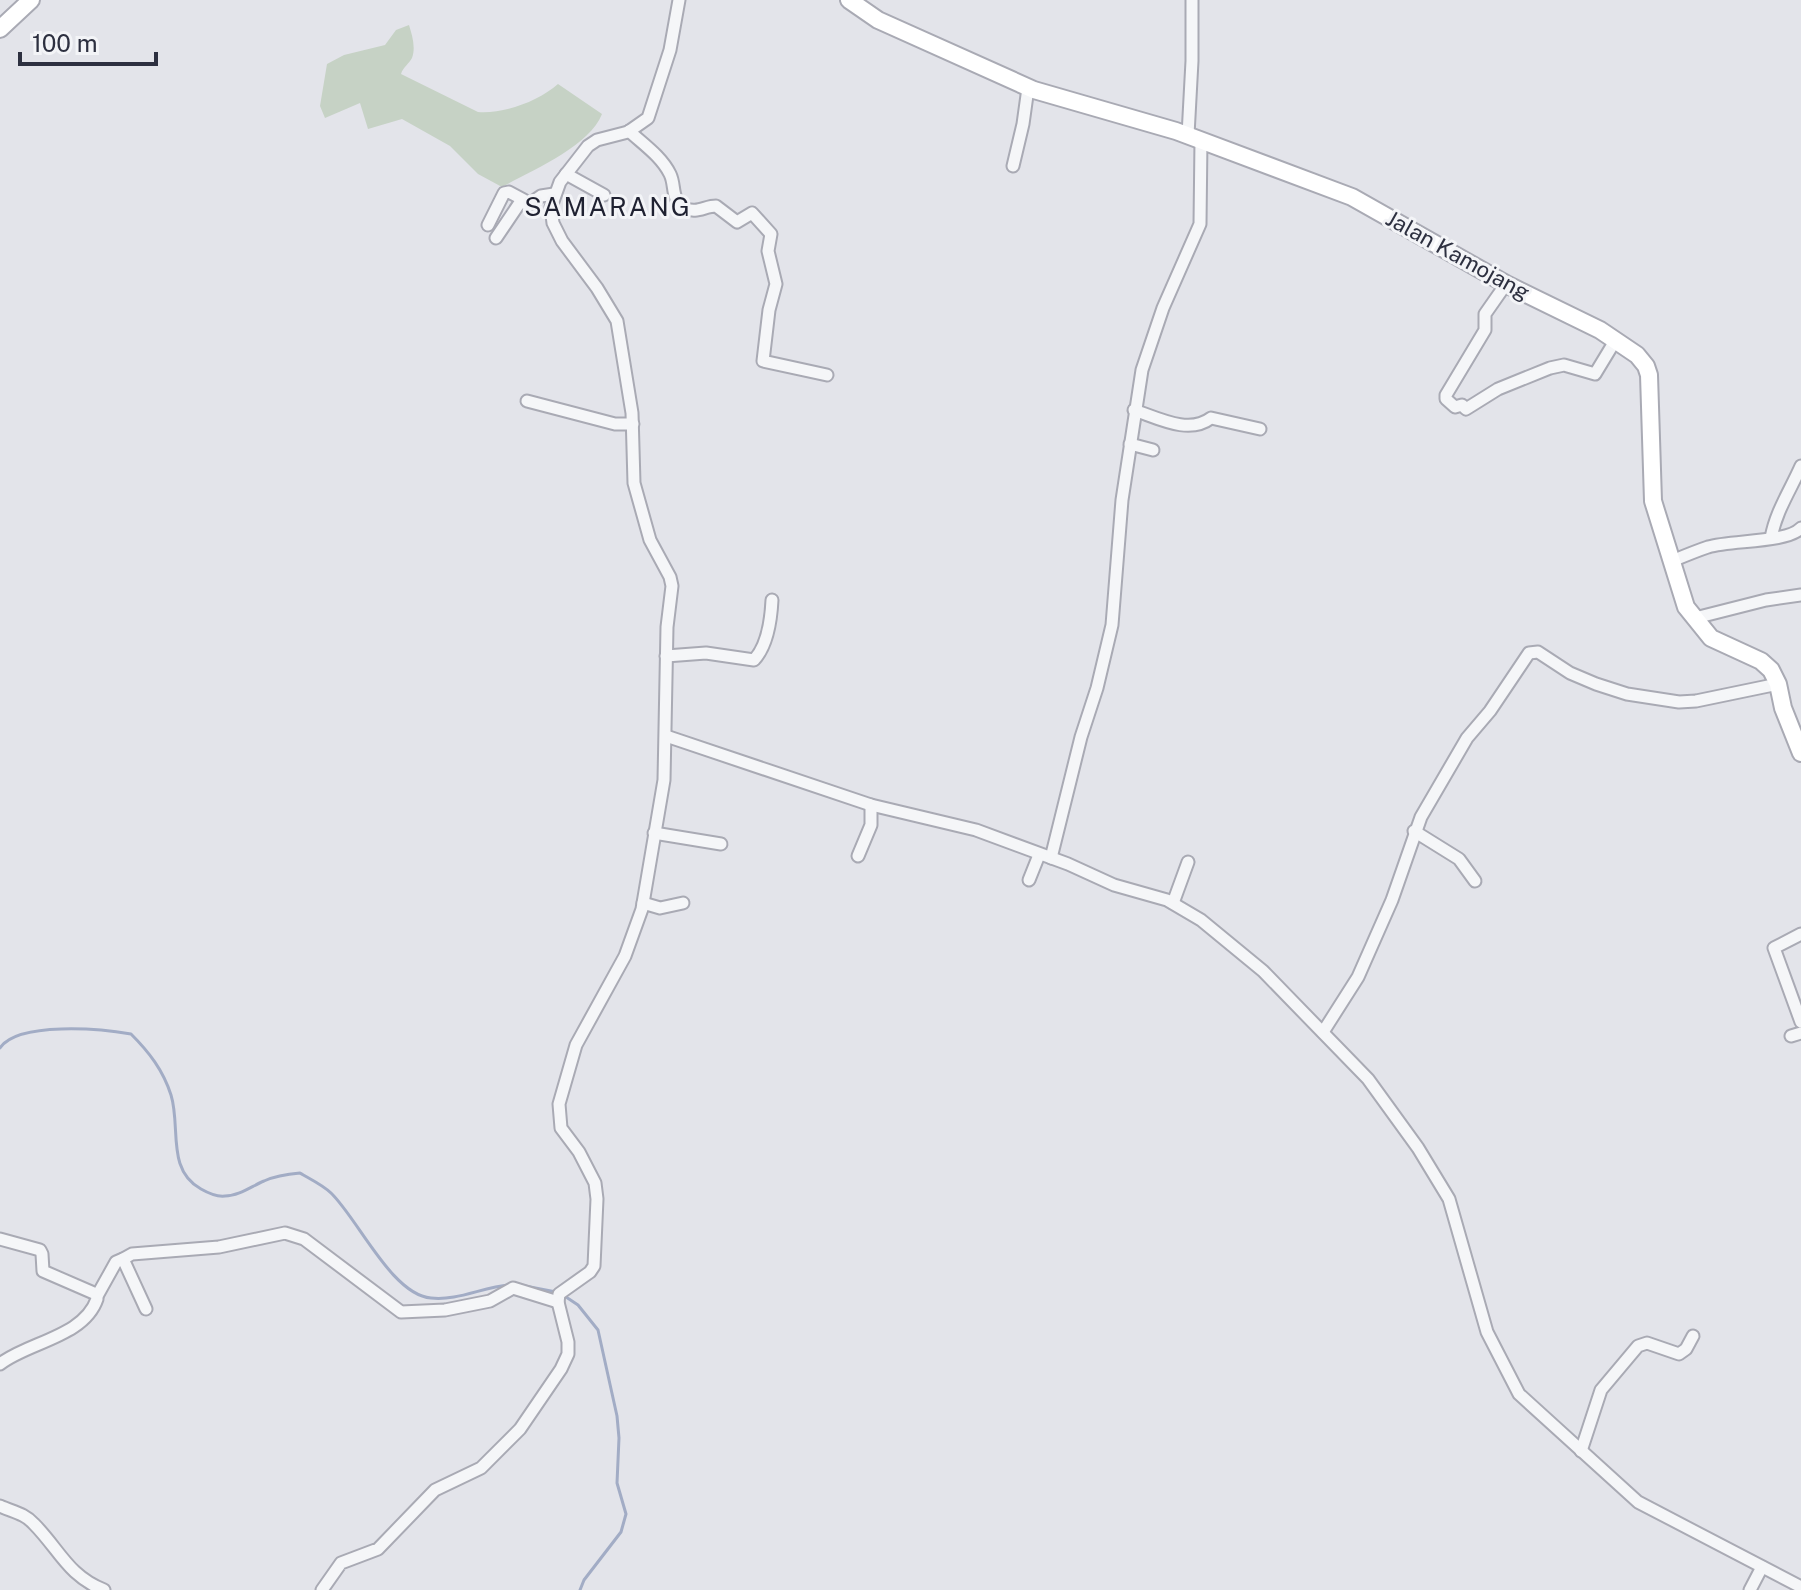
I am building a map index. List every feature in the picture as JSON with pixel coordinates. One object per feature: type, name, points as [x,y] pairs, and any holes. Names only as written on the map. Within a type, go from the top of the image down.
[{"type":"main road","name":"Jalan Kamojang","points":[[849,0],[878,20],[1028,88],[1194,138],[1352,197],[1506,284],[1574,316],[1637,355],[1648,372],[1653,501],[1686,607],[1711,638],[1761,661],[1771,670],[1778,684],[1783,708],[1798,733],[1801,753]]},
{"type":"main road","points":[[0,29],[23,3]]},
{"type":"street","points":[[559,1298],[594,1266],[597,1194],[584,1160],[561,1128],[560,1096],[576,1045],[625,956],[643,903],[664,780],[666,656],[672,583],[650,540],[637,498],[633,424],[617,321],[562,241],[551,214],[554,194],[591,143],[629,131],[645,122],[651,113],[670,50],[679,0]]},
{"type":"street","points":[[1029,880],[1045,856],[1095,696],[1112,625],[1115,561],[1142,370],[1156,326],[1200,224],[1194,138],[1192,0]]},
{"type":"street","points":[[1013,166],[1028,88]]},
{"type":"street","points":[[629,131],[663,163],[672,178],[673,193],[682,206],[699,210],[716,206],[737,222],[752,213],[771,234],[768,251],[776,284],[769,310],[763,361],[827,375]]},
{"type":"street","points":[[566,174],[604,195]]},
{"type":"street","points":[[488,225],[504,193],[509,192],[528,205],[541,196],[554,194]]},
{"type":"street","points":[[496,238],[524,200]]},
{"type":"street","points":[[1506,284],[1485,314],[1485,330],[1446,395],[1455,407],[1462,405],[1466,409],[1498,389],[1550,368],[1564,365],[1595,374],[1615,341]]},
{"type":"street","points":[[527,401],[615,424],[633,424]]},
{"type":"street","points":[[1134,410],[1190,426],[1211,418],[1260,429]]},
{"type":"street","points":[[1130,444],[1153,450]]},
{"type":"street","points":[[1771,538],[1775,517],[1783,499],[1791,492],[1801,466]]},
{"type":"street","points":[[1672,561],[1708,547],[1788,536],[1801,528]]},
{"type":"street","points":[[1695,618],[1766,600],[1801,595]]},
{"type":"street","points":[[666,656],[697,653],[754,660],[765,640],[772,600]]},
{"type":"street","points":[[1323,1032],[1358,977],[1392,900],[1414,831],[1467,738],[1531,652],[1538,652],[1570,673],[1596,684],[1627,694],[1679,702],[1778,684]]},
{"type":"street","points":[[666,736],[871,805],[976,830],[1114,885],[1173,903],[1201,920],[1263,971],[1368,1079],[1437,1177],[1449,1199],[1487,1332],[1516,1390],[1638,1502],[1801,1587]]},
{"type":"street","points":[[858,856],[871,825],[871,805]]},
{"type":"street","points":[[1414,831],[1459,859],[1475,881]]},
{"type":"street","points":[[654,833],[721,844]]},
{"type":"street","points":[[1173,903],[1188,862]]},
{"type":"street","points":[[643,903],[660,908],[683,903]]},
{"type":"street","points":[[1801,934],[1774,948],[1801,1022]]},
{"type":"street","points":[[0,1364],[72,1327],[92,1309],[116,1262],[132,1254],[219,1247],[285,1233],[304,1239],[401,1312],[445,1310],[481,1303],[513,1288],[559,1298]]},
{"type":"street","points":[[0,1239],[40,1250],[46,1274],[87,1288],[97,1296]]},
{"type":"street","points":[[123,1259],[146,1309]]},
{"type":"street","points":[[322,1590],[341,1563],[378,1549],[437,1488],[487,1464],[520,1429],[568,1354],[559,1298]]},
{"type":"street","points":[[1581,1451],[1601,1390],[1638,1346],[1647,1343],[1679,1354],[1686,1349],[1693,1336]]},
{"type":"street","points":[[0,1506],[37,1526],[58,1556],[80,1577],[104,1590]]},
{"type":"street","points":[[1750,1590],[1762,1567]]},
{"type":"green space","points":[[409,25],[413,54],[401,74],[478,112],[521,105],[558,84],[602,114],[595,126],[573,147],[502,187],[478,174],[450,146],[402,119],[368,129],[360,103],[325,118],[320,106],[327,64],[344,55],[385,45],[396,30]]},
{"type":"waterway","points":[[0,1048],[10,1039],[42,1030],[82,1029],[131,1034],[164,1077],[174,1107],[179,1159],[190,1181],[201,1189],[230,1196],[273,1178],[300,1173],[331,1193],[389,1270],[417,1294],[450,1298],[509,1285]]},
{"type":"waterway","points":[[525,1286],[556,1292]]},
{"type":"waterway","points":[[563,1295],[578,1305],[598,1330],[617,1416],[617,1483],[626,1514],[621,1532],[584,1580],[580,1590]]},
{"type":"district","name":"SAMARANG","points":[[608,206]]}]
